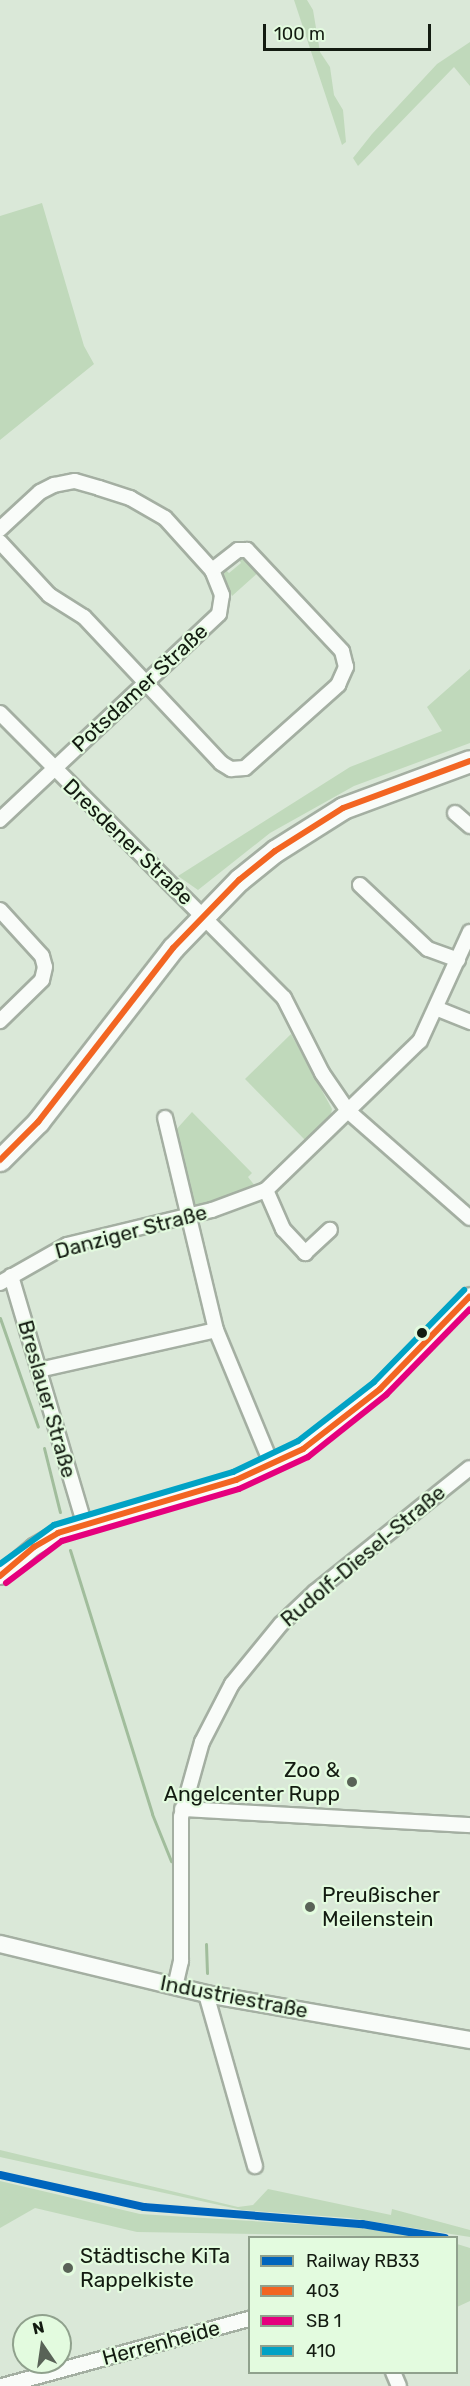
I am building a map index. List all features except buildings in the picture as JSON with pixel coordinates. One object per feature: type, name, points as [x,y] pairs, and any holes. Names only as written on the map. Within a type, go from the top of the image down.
[{"type":"main road","points":[[0,1160],[38,1122],[203,914],[275,850],[343,808],[470,761]]},
{"type":"street","name":"Potsdamer Straße","points":[[0,529],[40,492],[75,482],[151,508],[212,570],[222,595],[219,614],[53,770]]},
{"type":"street","points":[[0,542],[49,595],[84,617],[144,684],[231,769],[245,768],[345,676],[342,651],[247,550],[238,550],[212,570]]},
{"type":"street","name":"Dresdener Straße","points":[[0,713],[53,770],[203,914],[285,998],[322,1073],[348,1111],[470,1218]]},
{"type":"street","name":"Dresdener Straße","points":[[0,820],[53,770]]},
{"type":"street","points":[[455,813],[470,826]]},
{"type":"street","points":[[360,885],[428,949],[458,960]]},
{"type":"street","points":[[0,910],[42,956],[45,967],[42,980],[0,1021]]},
{"type":"street","name":"Danziger Straße","points":[[6,1279],[67,1245],[189,1216],[266,1190],[420,1041],[438,1009],[470,932]]},
{"type":"street","points":[[438,1009],[470,1022]]},
{"type":"street","points":[[165,1118],[216,1330],[272,1465]]},
{"type":"street","points":[[266,1190],[283,1229],[305,1253],[330,1230]]},
{"type":"street","name":"Breslauer Straße","points":[[6,1279],[39,1370],[84,1522]]},
{"type":"street","points":[[0,1576],[34,1547],[84,1522],[236,1480],[272,1465],[338,1424],[380,1389],[470,1296]]},
{"type":"street","points":[[39,1370],[216,1330]]},
{"type":"street","name":"Rudolf-Diesel-Straße","points":[[175,1986],[181,1961],[178,1855],[182,1809],[202,1742],[232,1684],[255,1652],[315,1592],[470,1468]]},
{"type":"street","points":[[182,1809],[470,1825]]},
{"type":"street","name":"Industriestraße","points":[[0,1944],[206,1994],[470,2040]]},
{"type":"street","points":[[206,1994],[255,2166]]},
{"type":"street","name":"Herrenheide","points":[[2,2386],[248,2319]]},
{"type":"green space","points":[[294,0],[307,0],[313,10],[320,52],[330,67],[334,95],[343,110],[346,142],[342,145]]},
{"type":"green space","points":[[470,42],[470,86],[454,67],[358,166],[353,158],[372,134],[437,64]]},
{"type":"green space","points":[[42,203],[84,346],[94,364],[0,440],[0,216]]},
{"type":"green space","points":[[242,554],[260,571],[232,596],[221,570],[223,567],[229,573],[241,563],[236,556]]},
{"type":"green space","points":[[470,669],[470,743],[354,786],[270,833],[198,890],[178,876],[350,767],[442,731],[427,707]]},
{"type":"green space","points":[[291,1034],[332,1109],[330,1119],[307,1142],[245,1079]]},
{"type":"green space","points":[[192,1112],[252,1173],[248,1177],[255,1186],[199,1206],[192,1202],[174,1132]]},
{"type":"green space","points":[[0,2150],[238,2207],[253,2205],[268,2189],[391,2215],[392,2209],[470,2230],[470,2237],[350,2218],[242,2210],[0,2157]]},
{"type":"green space","points":[[0,2181],[140,2214],[361,2228],[415,2236],[137,2232],[35,2208],[0,2228]]},
{"type":"green space","points":[[458,2244],[470,2248],[470,2301],[458,2307]]},
{"type":"waterway","points":[[0,1318],[38,1427]]},
{"type":"waterway","points":[[44,1448],[60,1512]]},
{"type":"waterway","points":[[70,1550],[152,1814],[171,1861]]},
{"type":"waterway","points":[[206,1944],[207,1973]]},
{"type":"rail line","name":"RB33","points":[[0,2175],[144,2207],[362,2224],[433,2236]]},
{"type":"transit line","name":"403","points":[[0,1160],[38,1122],[173,948],[239,880],[275,851],[343,808],[470,761]]},
{"type":"transit line","name":"410","points":[[0,1564],[54,1525],[233,1472],[298,1441],[374,1382],[464,1290]]},
{"type":"transit line","name":"403","points":[[0,1576],[34,1547],[58,1533],[236,1480],[303,1449],[380,1389],[470,1296]]},
{"type":"transit line","points":[[6,1583],[62,1541],[239,1489],[308,1457],[386,1395],[470,1309]]},
{"type":"place","name":"Zoo & Angelcenter Rupp","points":[[352,1782]]},
{"type":"place","name":"Preußischer Meilenstein","points":[[310,1907]]},
{"type":"place","name":"Städtische KiTa Rappelkiste","points":[[68,2268]]}]
